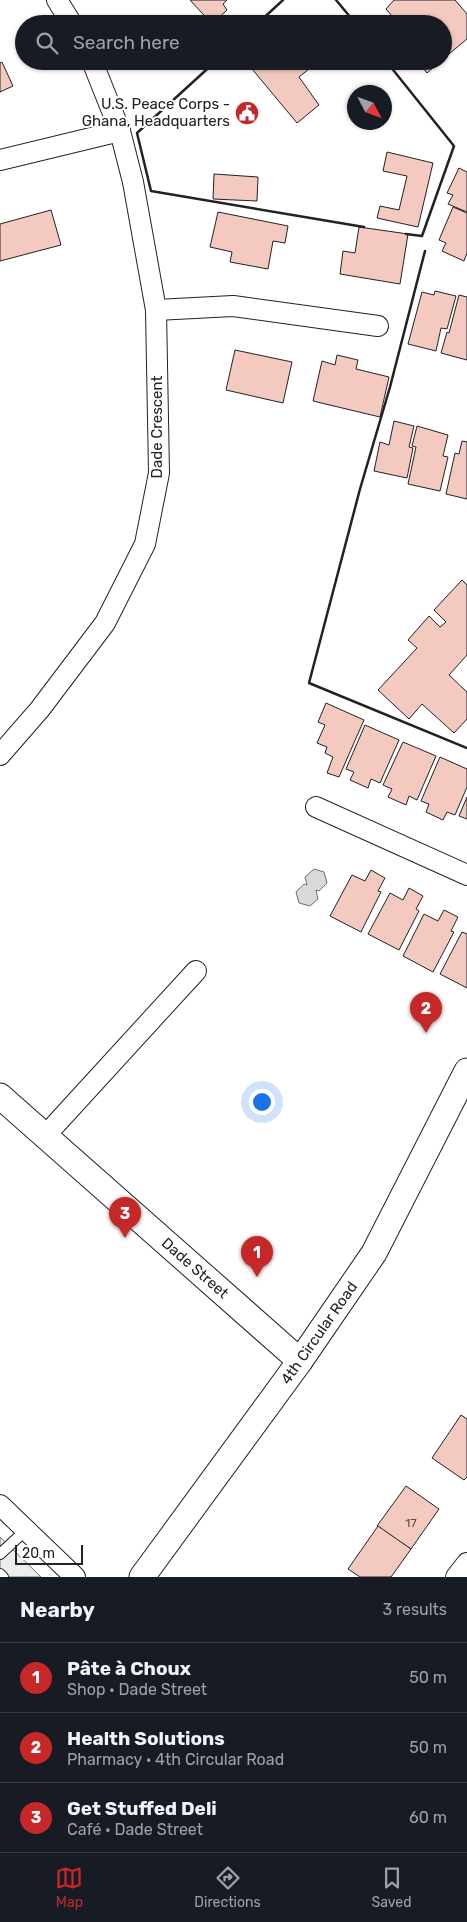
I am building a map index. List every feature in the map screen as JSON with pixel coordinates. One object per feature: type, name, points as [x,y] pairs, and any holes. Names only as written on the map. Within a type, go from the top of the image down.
[{"type":"street","points":[[57,0],[66,15]]},
{"type":"street","name":"Dade Crescent","points":[[0,755],[40,709],[105,623],[145,544],[159,473],[156,310],[133,182],[120,131],[96,70]]},
{"type":"street","points":[[0,160],[120,131]]},
{"type":"street","points":[[156,310],[233,306],[378,326]]},
{"type":"street","points":[[316,807],[467,875]]},
{"type":"street","points":[[45,1136],[196,971]]},
{"type":"street","name":"4th Circular Road","points":[[142,1577],[300,1361],[374,1253],[467,1071]]},
{"type":"street","name":"Dade Street","points":[[0,1096],[300,1361]]},
{"type":"street","points":[[0,1505],[76,1577]]},
{"type":"street","points":[[456,1577],[467,1563]]},
{"type":"lane","points":[[0,1554],[26,1530]]},
{"type":"lane","points":[[0,1574],[3,1577]]},
{"type":"shaded area","points":[[314,869],[324,872],[327,883],[319,891],[316,890],[318,899],[310,906],[299,903],[296,892],[304,884],[307,885],[305,877]]},
{"type":"shaded area","points":[[0,1537],[41,1577],[0,1577]]},
{"type":"building","points":[[190,0],[227,0],[223,4],[227,10],[222,15],[204,15]]},
{"type":"building","points":[[394,0],[455,0],[467,14],[467,39],[452,52],[452,15],[391,15],[386,9]]},
{"type":"building","points":[[2,62],[13,86],[0,92],[0,63]]},
{"type":"building","points":[[253,70],[308,70],[299,77],[319,105],[297,123]]},
{"type":"building","points":[[387,152],[433,163],[418,227],[377,218],[380,206],[399,210],[407,176],[383,171]]},
{"type":"building","points":[[459,168],[467,172],[467,212],[448,204],[453,195],[447,193]]},
{"type":"building","points":[[214,174],[258,177],[257,201],[213,199]]},
{"type":"building","points":[[453,207],[467,213],[467,253],[464,261],[442,251],[446,243],[439,240]]},
{"type":"building","points":[[51,210],[61,245],[0,261],[0,224]]},
{"type":"building","points":[[218,212],[288,226],[285,243],[273,241],[268,269],[230,262],[232,252],[210,247]]},
{"type":"building","points":[[359,227],[408,234],[400,284],[340,274],[343,251],[355,253]]},
{"type":"building","points":[[435,291],[456,296],[447,329],[441,328],[436,351],[408,344],[422,292],[434,295]]},
{"type":"building","points":[[459,295],[467,297],[467,360],[441,353],[447,332],[449,333]]},
{"type":"building","points":[[235,350],[292,362],[283,403],[226,390]]},
{"type":"building","points":[[337,355],[358,360],[356,369],[389,377],[380,417],[313,401],[322,361],[335,365]]},
{"type":"building","points":[[394,421],[414,426],[409,447],[413,448],[407,478],[374,471],[380,442],[389,445]]},
{"type":"building","points":[[417,426],[448,435],[443,456],[448,457],[440,491],[408,484],[416,447],[412,446]]},
{"type":"building","points":[[462,441],[467,442],[467,499],[446,494],[455,453],[459,454]]},
{"type":"building","points":[[462,580],[467,585],[467,655],[449,675],[467,692],[467,719],[454,733],[422,704],[409,719],[378,690],[417,648],[408,640],[429,616],[440,627],[446,622],[434,610]]},
{"type":"building","points":[[326,703],[364,720],[339,777],[327,773],[333,757],[325,753],[327,747],[317,743],[325,725],[318,722]]},
{"type":"building","points":[[365,725],[399,740],[380,783],[371,779],[368,788],[350,780],[354,772],[346,769]]},
{"type":"building","points":[[403,742],[436,756],[417,800],[409,796],[406,805],[388,797],[392,789],[383,785]]},
{"type":"building","points":[[440,757],[467,769],[467,787],[455,815],[447,812],[443,820],[426,812],[429,804],[421,801]]},
{"type":"building","points":[[467,797],[467,819],[459,816]]},
{"type":"building","points":[[371,870],[385,878],[378,891],[381,892],[361,932],[330,916],[352,875],[365,881]]},
{"type":"building","points":[[409,888],[423,896],[416,909],[419,911],[399,950],[368,934],[390,893],[403,900]]},
{"type":"building","points":[[444,910],[458,917],[451,931],[454,932],[433,972],[403,956],[424,914],[438,921]]},
{"type":"building","points":[[462,932],[467,934],[467,988],[440,974]]},
{"type":"building","points":[[461,1415],[467,1419],[467,1477],[464,1480],[432,1458]]},
{"type":"building","points":[[406,1486],[439,1509],[411,1549],[377,1526]]},
{"type":"building","points":[[378,1526],[411,1549],[391,1577],[360,1577],[348,1569]]},
{"type":"wall","points":[[267,15],[283,0]]},
{"type":"wall","points":[[336,0],[348,15]]},
{"type":"wall","points":[[206,70],[137,133],[151,191],[364,227]]},
{"type":"wall","points":[[393,70],[454,146],[422,236],[406,234]]},
{"type":"wall","points":[[425,251],[309,683],[467,748]]},
{"type":"place","name":"U.S. Peace Corps - Ghana, Headquarters","points":[[247,113]]},
{"type":"place","name":"Health Solutions","points":[[426,1033]]},
{"type":"place","name":"Get Stuffed Deli","points":[[125,1238]]},
{"type":"place","name":"Pâte à Choux","points":[[257,1277]]}]
